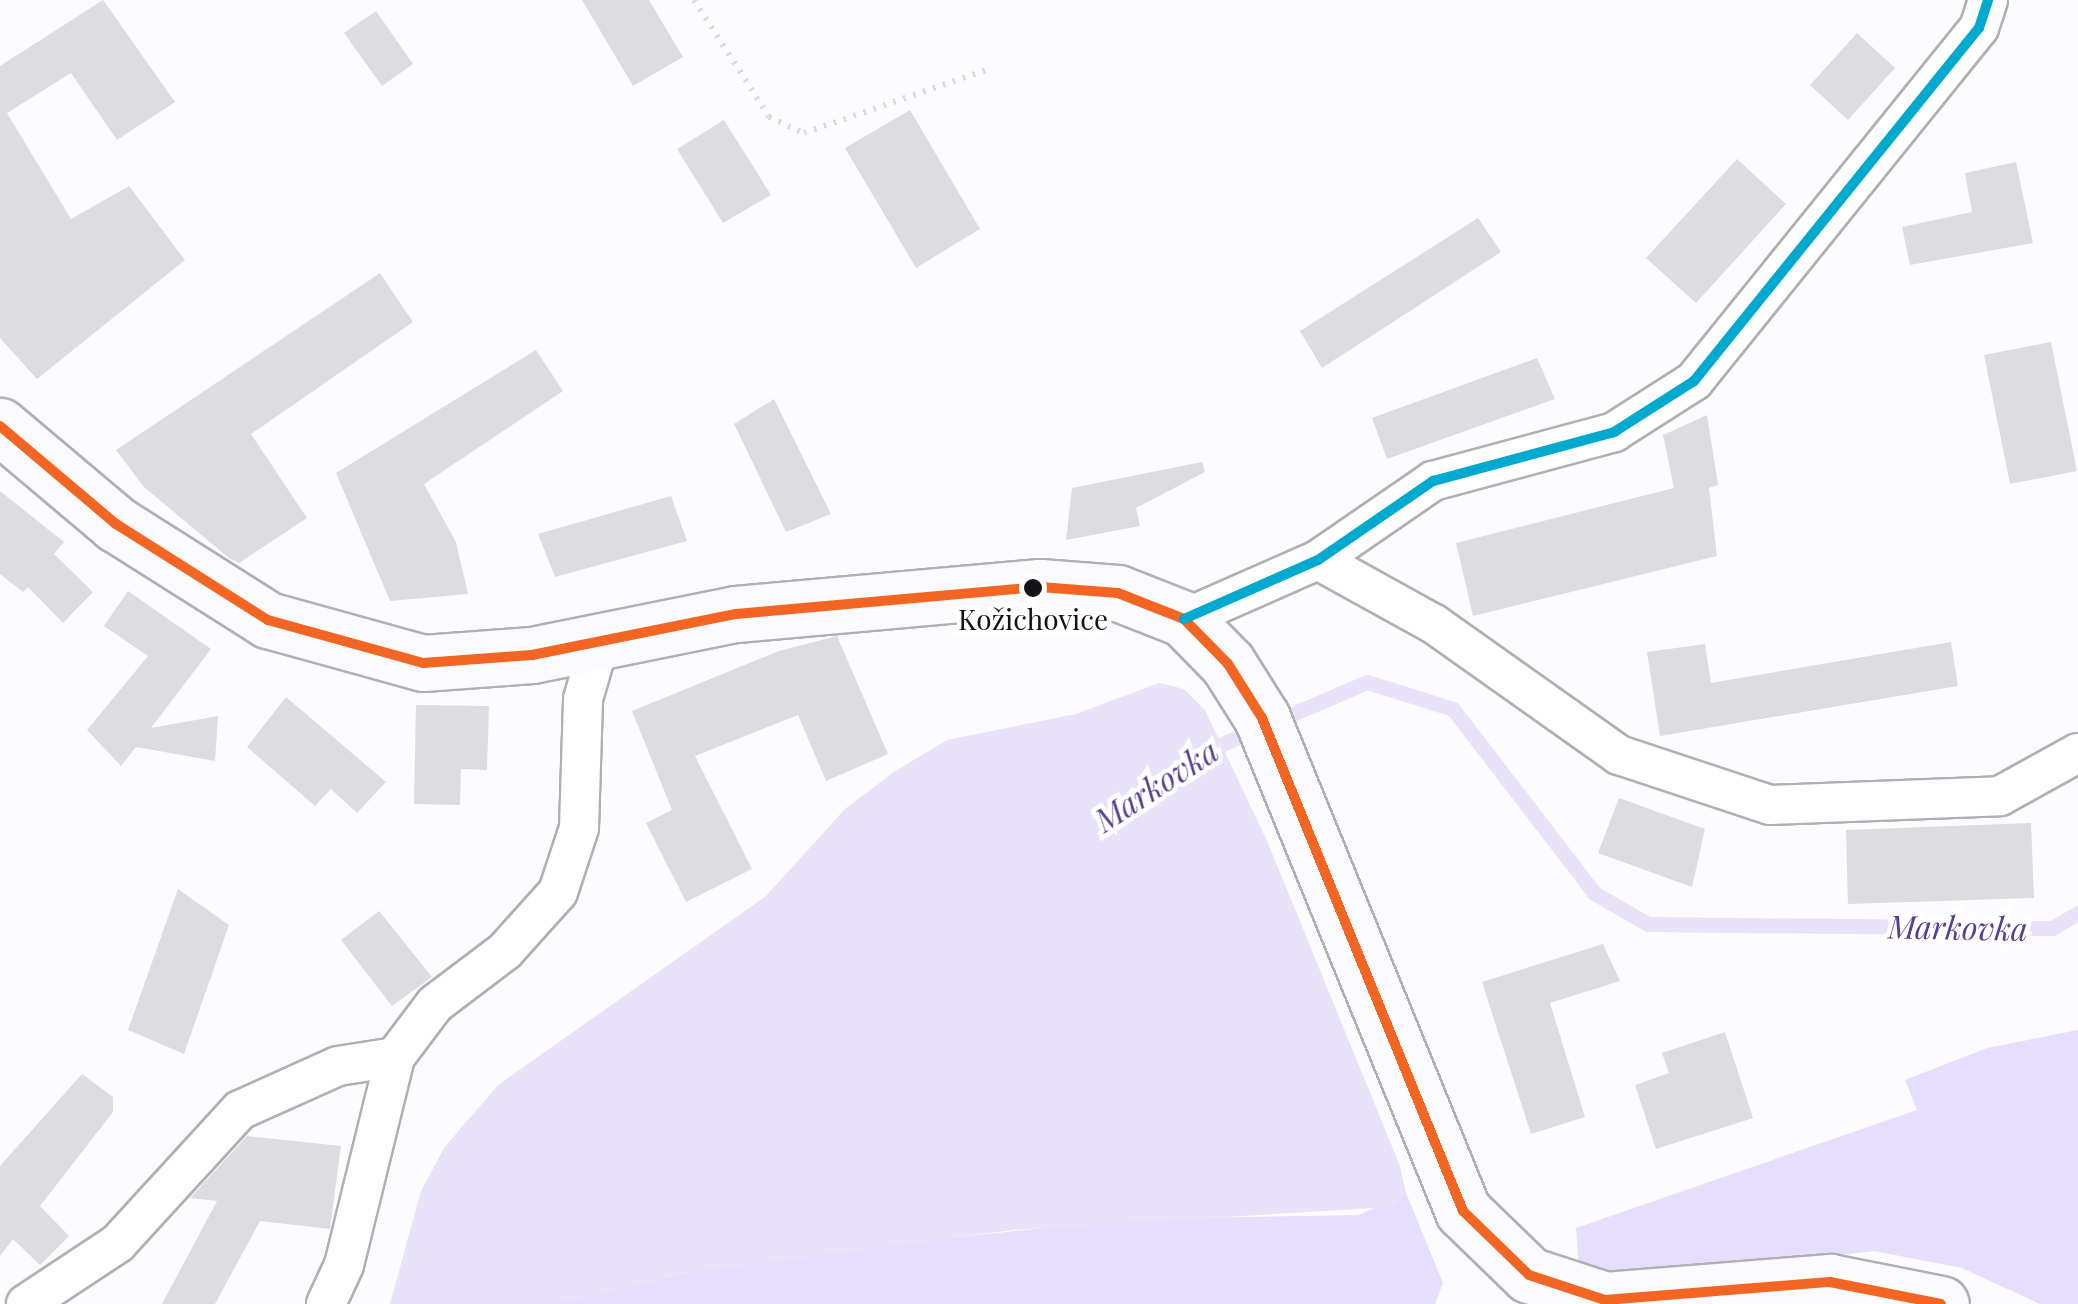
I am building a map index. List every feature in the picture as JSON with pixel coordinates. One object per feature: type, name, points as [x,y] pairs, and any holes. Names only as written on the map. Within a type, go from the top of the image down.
[{"type":"street","points":[[1184,619],[1318,560],[1433,481],[1614,432],[1694,381],[1979,28],[1988,0]]},
{"type":"street","points":[[0,426],[116,524],[268,620],[424,663],[599,644],[736,614],[1040,587],[1118,593],[1184,619],[1228,664],[1262,718],[1463,1212],[1528,1275],[1605,1300],[1830,1282],[1942,1304]]},
{"type":"street","points":[[1318,560],[1434,624],[1619,756],[1770,805],[2000,796],[2078,752]]},
{"type":"street","points":[[326,1304],[344,1265],[395,1057],[435,1004],[505,951],[558,892],[579,828],[583,699],[599,644]]},
{"type":"street","points":[[26,1304],[118,1243],[240,1110],[338,1066],[395,1057]]},
{"type":"path","points":[[694,0],[769,117],[804,133],[986,70]]},
{"type":"shaded area","points":[[2078,1030],[2078,1304],[2040,1304],[1962,1268],[1874,1251],[1580,1285],[1576,1228],[1917,1110],[1905,1080],[1987,1048]]},
{"type":"shaded area","points":[[1406,1193],[1443,1283],[1435,1304],[554,1304],[680,1274],[832,1251],[1126,1219],[1359,1215]]},
{"type":"water","points":[[1159,683],[1184,689],[1205,710],[1268,843],[1400,1166],[1406,1193],[1391,1207],[1013,1230],[680,1274],[554,1304],[390,1304],[421,1191],[444,1148],[498,1085],[766,896],[845,809],[894,772],[947,740],[1076,714]]},
{"type":"building","points":[[103,0],[175,102],[117,140],[71,73],[7,113],[71,219],[129,186],[185,260],[37,379],[0,338],[0,66]]},
{"type":"building","points":[[582,0],[649,0],[683,57],[633,86]]},
{"type":"building","points":[[376,11],[413,64],[382,86],[344,33]]},
{"type":"building","points":[[1857,33],[1895,68],[1848,120],[1810,85]]},
{"type":"building","points":[[910,110],[980,229],[916,268],[845,148]]},
{"type":"building","points":[[724,120],[771,195],[723,223],[677,149]]},
{"type":"building","points":[[1737,159],[1786,204],[1696,303],[1646,258]]},
{"type":"building","points":[[2016,162],[2033,243],[1910,265],[1902,227],[1972,212],[1965,173]]},
{"type":"building","points":[[1478,218],[1501,252],[1322,368],[1300,331]]},
{"type":"building","points":[[380,273],[413,322],[251,434],[307,518],[239,563],[229,558],[144,487],[116,450]]},
{"type":"building","points":[[2051,342],[2077,471],[2010,484],[1984,355]]},
{"type":"building","points":[[536,350],[563,391],[424,484],[456,542],[468,594],[390,601],[336,473]]},
{"type":"building","points":[[1537,358],[1555,399],[1387,459],[1372,418]]},
{"type":"building","points":[[774,399],[831,514],[786,532],[734,424]]},
{"type":"building","points":[[1707,415],[1718,485],[1709,488],[1717,556],[1473,616],[1456,543],[1674,488],[1663,435]]},
{"type":"building","points":[[1202,462],[1205,472],[1136,508],[1140,526],[1066,540],[1072,488]]},
{"type":"building","points":[[0,491],[64,542],[54,554],[93,592],[63,623],[28,587],[23,592],[0,574]]},
{"type":"building","points":[[671,496],[687,541],[555,577],[538,534]]},
{"type":"building","points":[[128,591],[211,649],[151,728],[218,716],[215,761],[136,747],[121,766],[87,730],[148,656],[104,626]]},
{"type":"building","points":[[837,636],[888,754],[826,781],[798,715],[695,756],[752,869],[686,902],[646,823],[672,810],[632,711],[779,651]]},
{"type":"building","points":[[1951,642],[1958,686],[1660,736],[1647,652],[1705,644],[1711,683]]},
{"type":"building","points":[[286,697],[386,782],[357,813],[331,789],[315,806],[247,747]]},
{"type":"building","points":[[416,705],[489,706],[487,770],[461,769],[460,805],[414,804]]},
{"type":"building","points":[[1619,798],[1705,829],[1692,887],[1598,853]]},
{"type":"building","points":[[2031,823],[2034,898],[1848,904],[1846,830]]},
{"type":"building","points":[[178,889],[229,925],[184,1054],[128,1030]]},
{"type":"building","points":[[379,911],[432,977],[392,1006],[341,940]]},
{"type":"building","points":[[1603,944],[1620,981],[1550,1003],[1585,1117],[1531,1134],[1482,982]]},
{"type":"building","points":[[1725,1032],[1753,1118],[1656,1149],[1635,1085],[1669,1073],[1662,1053]]},
{"type":"building","points":[[82,1074],[113,1097],[113,1112],[40,1206],[69,1236],[40,1265],[13,1239],[0,1256],[0,1166]]},
{"type":"building","points":[[247,1136],[341,1146],[330,1229],[260,1221],[215,1304],[162,1304],[217,1201],[190,1198]]},
{"type":"waterway","name":"Markovka","points":[[1206,751],[1367,682],[1453,709],[1594,893],[1648,924],[2052,928],[2078,913]]},
{"type":"transit line","points":[[1184,619],[1318,560],[1433,481],[1614,432],[1694,381],[1979,28],[1988,0]]},
{"type":"transit line","points":[[0,426],[116,524],[268,620],[423,663],[532,655],[736,614],[1040,587],[1118,593],[1184,619],[1228,664],[1262,718],[1463,1211],[1529,1275],[1605,1300],[1830,1282],[1941,1304]]},
{"type":"place","name":"Kožichovice","points":[[1033,588]]}]
